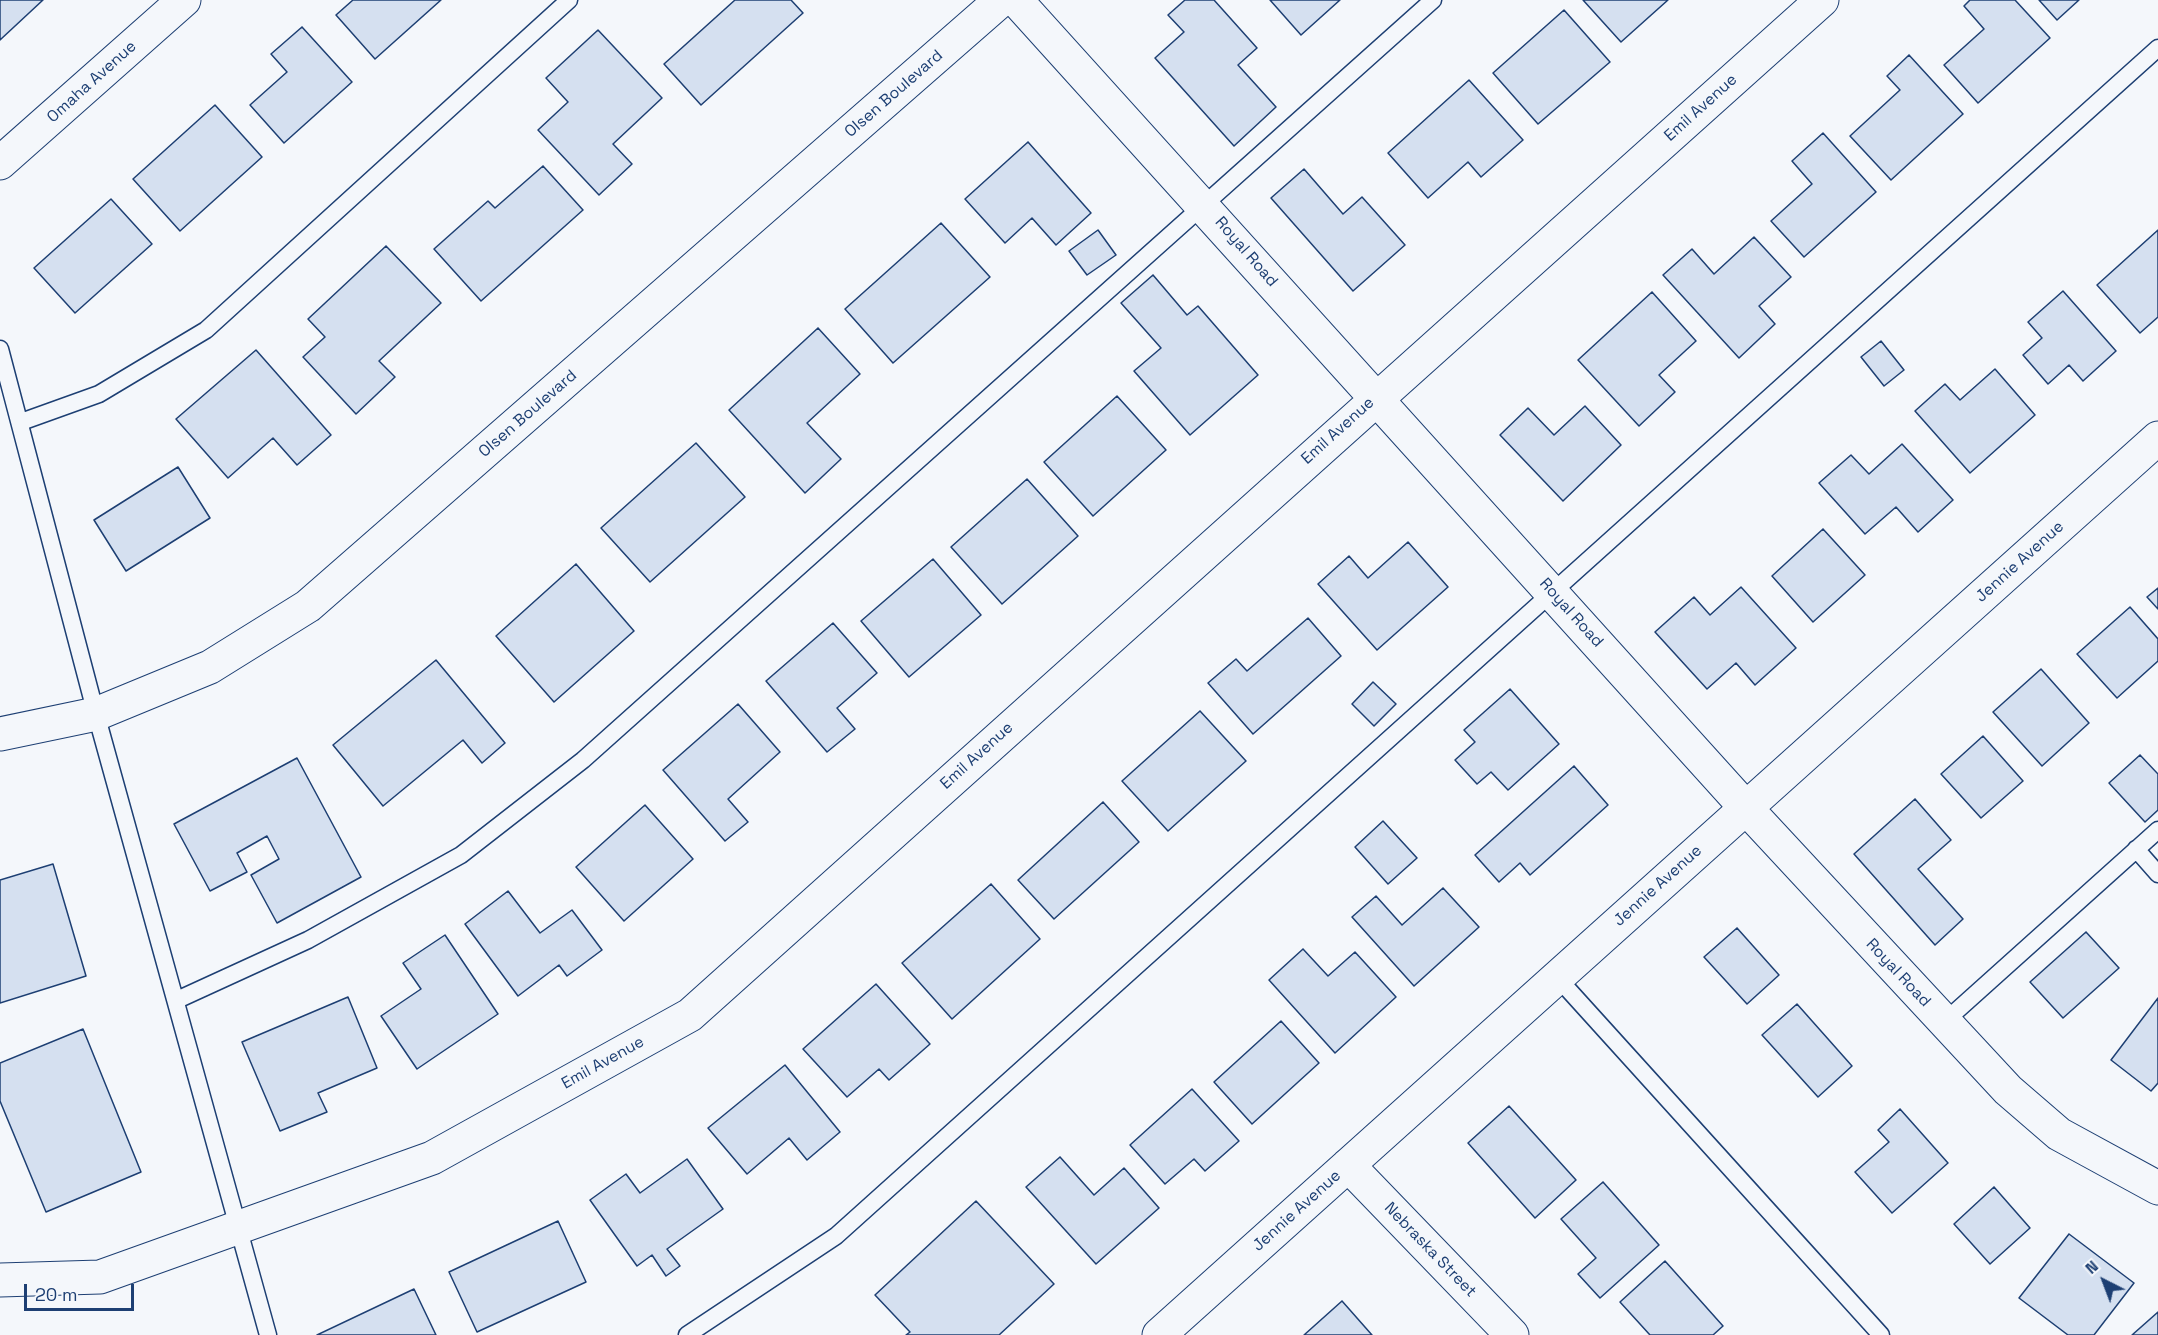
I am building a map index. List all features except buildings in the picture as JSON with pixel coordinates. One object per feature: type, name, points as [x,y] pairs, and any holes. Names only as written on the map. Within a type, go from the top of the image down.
[{"type":"street","name":"Omaha Avenue","points":[[0,163],[184,0]]},
{"type":"street","name":"Olsen Boulevard","points":[[0,734],[96,714],[210,667],[308,606],[1001,0]]},
{"type":"street","name":"Royal Road","points":[[1016,0],[1203,204],[1374,398],[1943,1023],[2008,1090],[2059,1134],[2158,1188]]},
{"type":"street","name":"Emil Avenue","points":[[0,1280],[100,1277],[432,1158],[690,1015],[1374,398],[1822,0]]},
{"type":"street","name":"Jennie Avenue","points":[[1159,1335],[1556,976],[2158,438]]},
{"type":"street","name":"Nebraska Street","points":[[1348,1165],[1512,1335]]},
{"type":"lane","points":[[21,422],[99,394],[206,330],[569,0]]},
{"type":"lane","points":[[177,1000],[308,940],[461,855],[583,760],[1433,0]]},
{"type":"lane","points":[[687,1335],[836,1236],[2158,48]]},
{"type":"lane","points":[[0,349],[96,714],[177,1000],[236,1228],[268,1335]]},
{"type":"lane","points":[[1943,1023],[2158,830]]},
{"type":"lane","points":[[2136,849],[2158,874]]},
{"type":"lane","points":[[1556,976],[1881,1335]]}]
